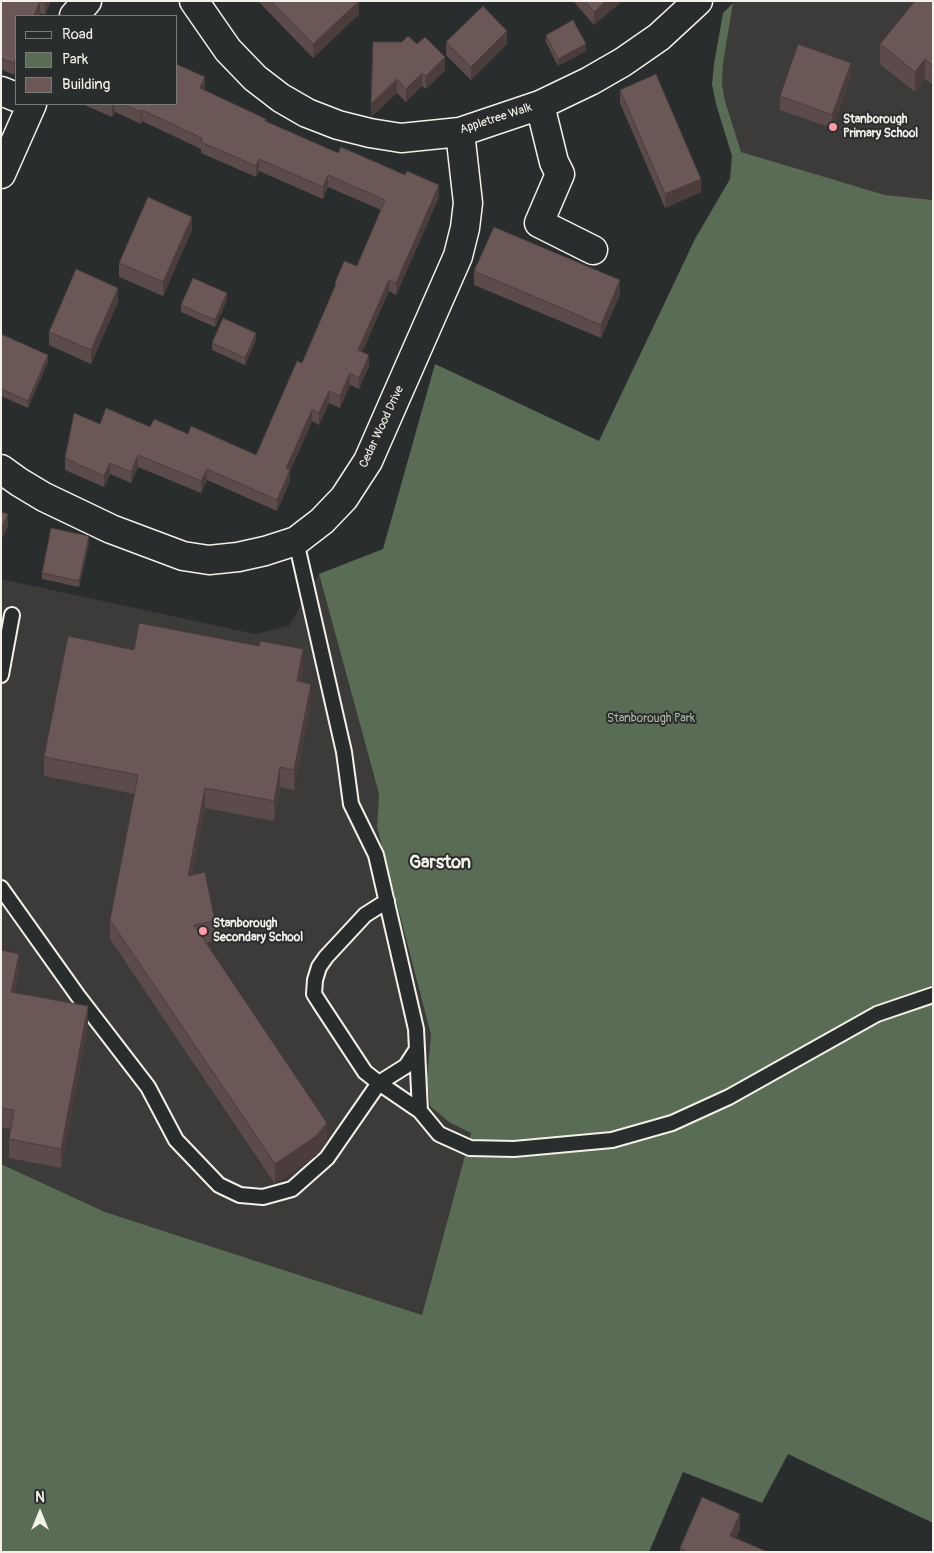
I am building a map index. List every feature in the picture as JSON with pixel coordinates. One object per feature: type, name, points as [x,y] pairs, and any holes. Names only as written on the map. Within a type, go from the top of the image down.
[{"type":"street","points":[[75,15],[87,1]]},
{"type":"street","name":"Appletree Walk","points":[[194,1],[228,50],[255,78],[280,98],[307,113],[338,125],[401,138],[460,132],[540,105],[590,81],[623,62],[659,37],[698,1]]},
{"type":"street","points":[[1,91],[15,97]]},
{"type":"street","points":[[1,174],[32,105]]},
{"type":"street","points":[[540,105],[554,162],[560,174],[539,222],[593,250]]},
{"type":"street","name":"Cedar Wood Drive","points":[[1,469],[36,492],[111,529],[183,556],[209,560],[238,557],[296,541],[322,521],[344,498],[368,461],[458,256],[465,228],[468,204],[460,132]]},
{"type":"lane","points":[[296,541],[344,752],[351,804],[376,855],[416,1029],[420,1112]]},
{"type":"lane","points":[[1,675],[12,615]]},
{"type":"lane","points":[[1,888],[78,996],[148,1086],[176,1140],[218,1185],[240,1195],[263,1197],[292,1189],[327,1158],[379,1083],[406,1066],[417,1049]]},
{"type":"lane","points":[[387,902],[365,915],[326,957],[319,967],[315,980],[314,994],[365,1072],[420,1112],[440,1134],[470,1148],[514,1149],[612,1140],[672,1123],[729,1097],[877,1014],[933,996]]},
{"type":"shaded area","name":"Stanborough Primary School","points":[[735,1],[933,1],[933,200],[885,195],[741,153],[725,101],[722,84],[723,64],[733,3]]},
{"type":"shaded area","name":"Stanborough Secondary School","points":[[319,574],[379,794],[377,827],[431,1035],[427,1078],[449,1122],[471,1133],[422,1315],[105,1212],[1,1164],[1,579],[255,634],[289,626]]},
{"type":"green space","name":"Stanborough Park","points":[[733,3],[723,64],[722,84],[725,101],[741,152],[885,195],[933,200],[933,1523],[788,1454],[762,1503],[683,1472],[649,1552],[1,1552],[1,1164],[105,1212],[422,1315],[471,1133],[449,1122],[430,1106],[427,1078],[431,1035],[377,827],[379,794],[319,574],[383,549],[435,364],[599,441],[695,239],[730,179],[732,156],[712,84],[723,13]]},
{"type":"building","points":[[1,1],[40,1],[34,15],[15,15],[14,63],[1,58]]},
{"type":"building","points":[[271,1],[359,1],[313,44]]},
{"type":"building","points":[[585,1],[606,1],[594,12]]},
{"type":"building","points":[[915,1],[933,1],[933,66],[925,59],[915,72],[880,44]]},
{"type":"building","points":[[483,6],[507,31],[471,67],[446,42]]},
{"type":"building","points":[[573,20],[586,44],[558,59],[546,35]]},
{"type":"building","points":[[408,36],[417,44],[425,37],[445,57],[426,76],[422,73],[406,89],[397,79],[371,104],[373,42],[402,42]]},
{"type":"building","points":[[798,44],[851,63],[832,115],[780,96]]},
{"type":"building","points":[[178,65],[205,77],[200,88],[266,119],[265,121],[338,153],[341,147],[405,175],[407,171],[439,185],[396,283],[389,280],[358,350],[369,355],[359,378],[350,373],[340,396],[329,391],[319,413],[312,410],[286,468],[290,470],[277,500],[207,469],[201,481],[138,455],[131,472],[110,463],[104,476],[65,458],[74,413],[100,424],[106,408],[150,427],[154,419],[188,434],[191,426],[256,455],[297,361],[302,363],[344,261],[357,266],[385,200],[328,175],[323,187],[259,159],[256,166],[201,142],[202,138],[142,110],[141,112],[125,105],[178,105]]},
{"type":"building","points":[[656,74],[701,179],[665,194],[620,90]]},
{"type":"building","points":[[148,197],[192,217],[163,282],[119,263]]},
{"type":"building","points":[[494,227],[620,280],[601,325],[474,271]]},
{"type":"building","points":[[76,269],[118,288],[91,350],[49,332]]},
{"type":"building","points":[[193,278],[227,293],[215,320],[181,305]]},
{"type":"building","points":[[223,318],[256,333],[245,358],[212,343]]},
{"type":"building","points":[[1,334],[48,355],[28,401],[1,389]]},
{"type":"building","points":[[1,512],[8,514],[1,529]]},
{"type":"building","points":[[51,528],[89,536],[79,581],[42,573]]},
{"type":"building","points":[[139,623],[259,646],[260,641],[303,649],[297,681],[311,684],[294,770],[280,767],[274,801],[205,788],[188,876],[205,872],[215,921],[194,925],[327,1123],[316,1136],[275,1164],[110,920],[138,775],[44,757],[68,636],[134,650]]},
{"type":"building","points":[[1,950],[19,954],[11,992],[88,1006],[61,1149],[9,1139],[14,1110],[1,1108]]},
{"type":"building","points":[[702,1497],[740,1514],[730,1536],[768,1552],[688,1552],[680,1548]]},
{"type":"place","name":"Stanborough Primary School","points":[[833,127]]},
{"type":"place","name":"Stanborough Secondary School","points":[[203,931]]},
{"type":"district","name":"Garston","points":[[440,863]]}]
